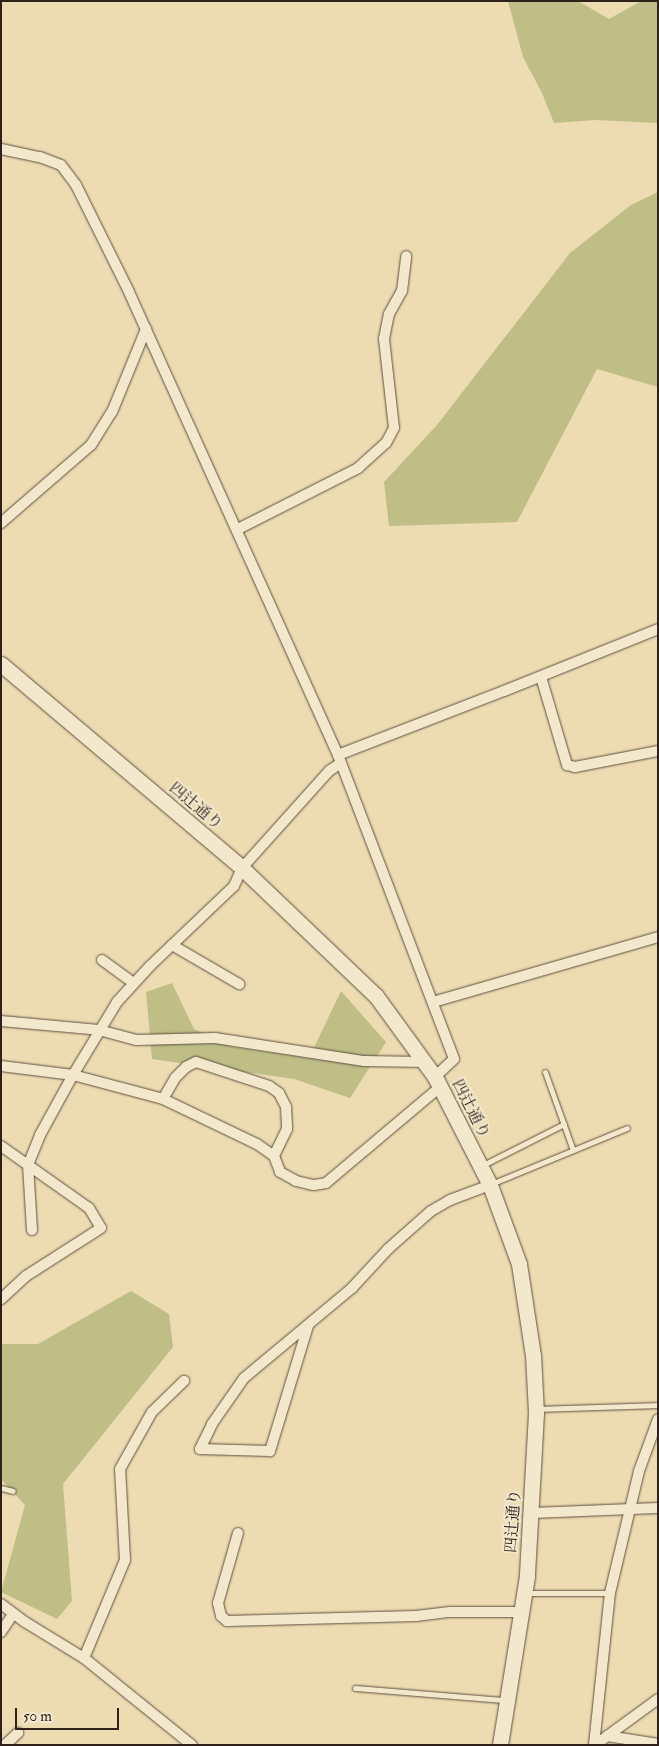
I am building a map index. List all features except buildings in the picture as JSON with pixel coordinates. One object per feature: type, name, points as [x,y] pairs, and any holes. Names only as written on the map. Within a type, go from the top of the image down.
[{"type":"street","points":[[1,149],[40,156],[61,165],[76,186],[146,329],[238,530],[248,559],[339,759],[434,1002],[454,1060],[437,1082],[326,1183],[314,1185],[296,1181],[280,1172],[274,1156],[257,1144],[163,1099],[72,1075],[1,1066]]},
{"type":"street","points":[[238,530],[358,468],[386,443],[394,428],[384,339],[389,314],[402,291],[406,256]]},
{"type":"street","points":[[1,523],[91,445],[112,412],[146,329]]},
{"type":"street","points":[[32,1230],[28,1165],[40,1135],[72,1075],[117,1002],[172,945],[234,886],[242,868],[339,759],[658,629]]},
{"type":"street","name":"四辻通り","points":[[1,664],[242,868],[376,996],[425,1062],[490,1185],[519,1264],[533,1355],[535,1409],[531,1513],[524,1593],[500,1745]]},
{"type":"street","points":[[541,677],[567,765],[575,767],[658,751]]},
{"type":"street","points":[[434,1002],[658,936]]},
{"type":"street","points":[[172,945],[239,984]]},
{"type":"street","points":[[102,960],[134,983]]},
{"type":"street","points":[[1,1021],[99,1030],[137,1040],[214,1038],[364,1061],[425,1062]]},
{"type":"street","points":[[163,1099],[175,1078],[186,1067],[196,1062],[269,1086],[279,1093],[286,1108],[287,1129],[274,1156]]},
{"type":"street","points":[[1,1146],[89,1208],[101,1228],[26,1276],[1,1299]]},
{"type":"street","points":[[308,1326],[270,1451],[200,1449],[212,1424],[244,1378],[352,1288],[388,1249],[431,1211],[450,1200],[490,1185]]},
{"type":"street","points":[[84,1658],[125,1560],[120,1469],[152,1412],[184,1382]]},
{"type":"street","points":[[594,1745],[610,1592],[639,1472],[658,1420]]},
{"type":"street","points":[[531,1513],[658,1508]]},
{"type":"street","points":[[238,1533],[218,1603],[222,1616],[227,1622],[416,1616],[450,1612],[521,1612]]},
{"type":"street","points":[[1,1604],[13,1614],[84,1658],[192,1745]]},
{"type":"street","points":[[1,1632],[13,1614]]},
{"type":"street","points":[[594,1745],[658,1699]]},
{"type":"street","points":[[5,1745],[18,1733]]},
{"type":"street","points":[[607,1736],[658,1744]]},
{"type":"lane","points":[[545,1072],[573,1150]]},
{"type":"lane","points":[[481,1166],[564,1124]]},
{"type":"lane","points":[[490,1185],[627,1128]]},
{"type":"lane","points":[[535,1409],[658,1405]]},
{"type":"lane","points":[[1,1488],[13,1491]]},
{"type":"lane","points":[[524,1593],[610,1592]]},
{"type":"lane","points":[[355,1688],[507,1700]]},
{"type":"shaded area","points":[[508,1],[578,1],[609,19],[641,1],[658,1],[658,126],[657,123],[596,120],[554,123],[542,93],[523,57]]},
{"type":"shaded area","points":[[658,192],[658,387],[597,369],[517,522],[389,526],[384,482],[437,425],[570,253],[631,205]]},
{"type":"shaded area","points":[[172,983],[194,1029],[234,1047],[309,1058],[341,991],[386,1042],[350,1098],[294,1079],[152,1059],[146,992]]},
{"type":"shaded area","points":[[131,1291],[169,1314],[173,1347],[63,1484],[72,1601],[57,1619],[1,1592],[25,1505],[1,1479],[1,1344],[38,1344]]}]
